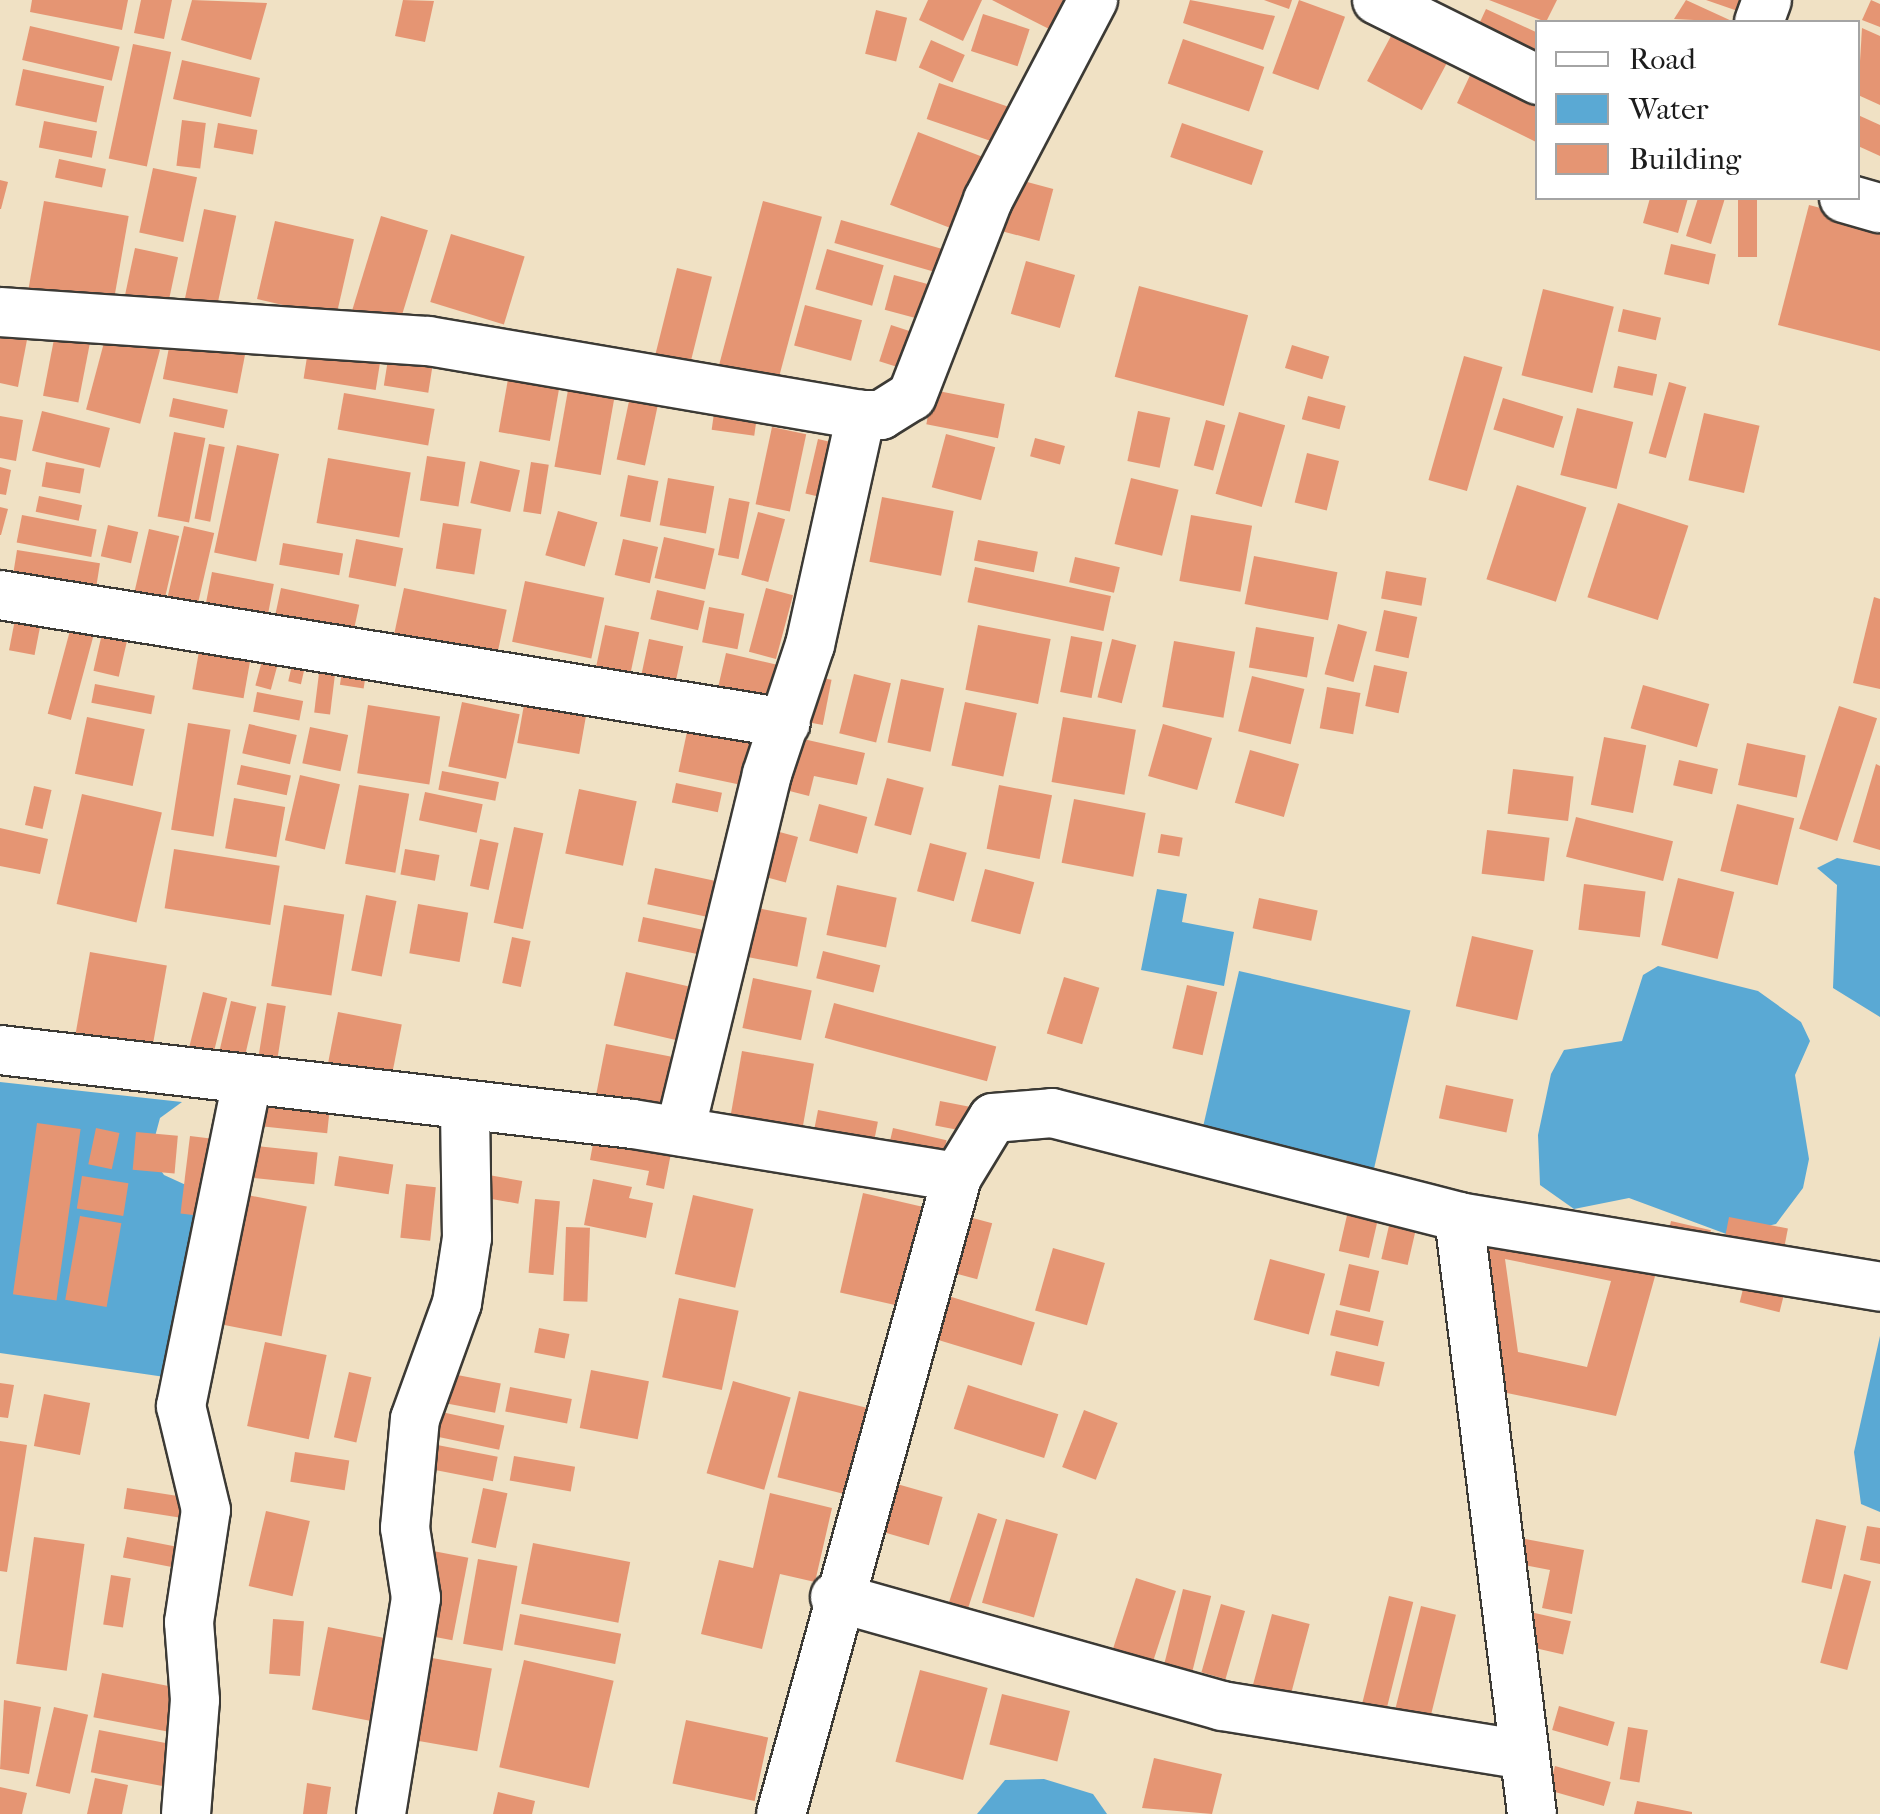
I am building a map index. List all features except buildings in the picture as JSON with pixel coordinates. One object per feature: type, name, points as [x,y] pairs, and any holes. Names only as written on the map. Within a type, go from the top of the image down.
[{"type":"street","points":[[0,312],[428,341],[880,416],[912,396],[988,200],[1093,0]]},
{"type":"street","points":[[1377,0],[1535,79]]},
{"type":"street","points":[[1851,200],[1880,208]]},
{"type":"street","points":[[680,1131],[786,723],[860,415]]},
{"type":"street","points":[[0,595],[786,723]]},
{"type":"street","points":[[0,1050],[246,1083],[680,1131],[957,1177]]},
{"type":"street","points":[[186,1814],[196,1700],[189,1622],[206,1510],[182,1406],[246,1083]]},
{"type":"street","points":[[381,1814],[416,1598],[405,1528],[415,1419],[456,1303],[467,1238],[465,1105]]},
{"type":"street","points":[[781,1814],[835,1597],[957,1177],[993,1118],[1052,1113],[1459,1216],[1880,1287]]},
{"type":"street","points":[[1459,1216],[1532,1814]]},
{"type":"street","points":[[835,1597],[1222,1706],[1522,1755]]},
{"type":"water","points":[[1837,858],[1880,866],[1880,1017],[1833,988],[1837,885],[1817,868]]},
{"type":"water","points":[[1157,889],[1187,894],[1182,922],[1234,932],[1224,986],[1141,970]]},
{"type":"water","points":[[1658,966],[1758,991],[1801,1022],[1810,1041],[1795,1075],[1809,1159],[1803,1188],[1776,1224],[1729,1235],[1629,1198],[1574,1209],[1540,1185],[1538,1135],[1551,1074],[1564,1050],[1622,1041],[1643,975]]},
{"type":"water","points":[[1239,971],[1410,1011],[1370,1185],[1199,1145]]},
{"type":"water","points":[[0,1082],[182,1102],[160,1118],[150,1155],[164,1175],[199,1191],[165,1377],[0,1353]]},
{"type":"water","points":[[1880,1336],[1880,1512],[1861,1504],[1854,1452]]},
{"type":"water","points":[[1044,1779],[1093,1794],[1107,1814],[977,1814],[1005,1780]]}]
